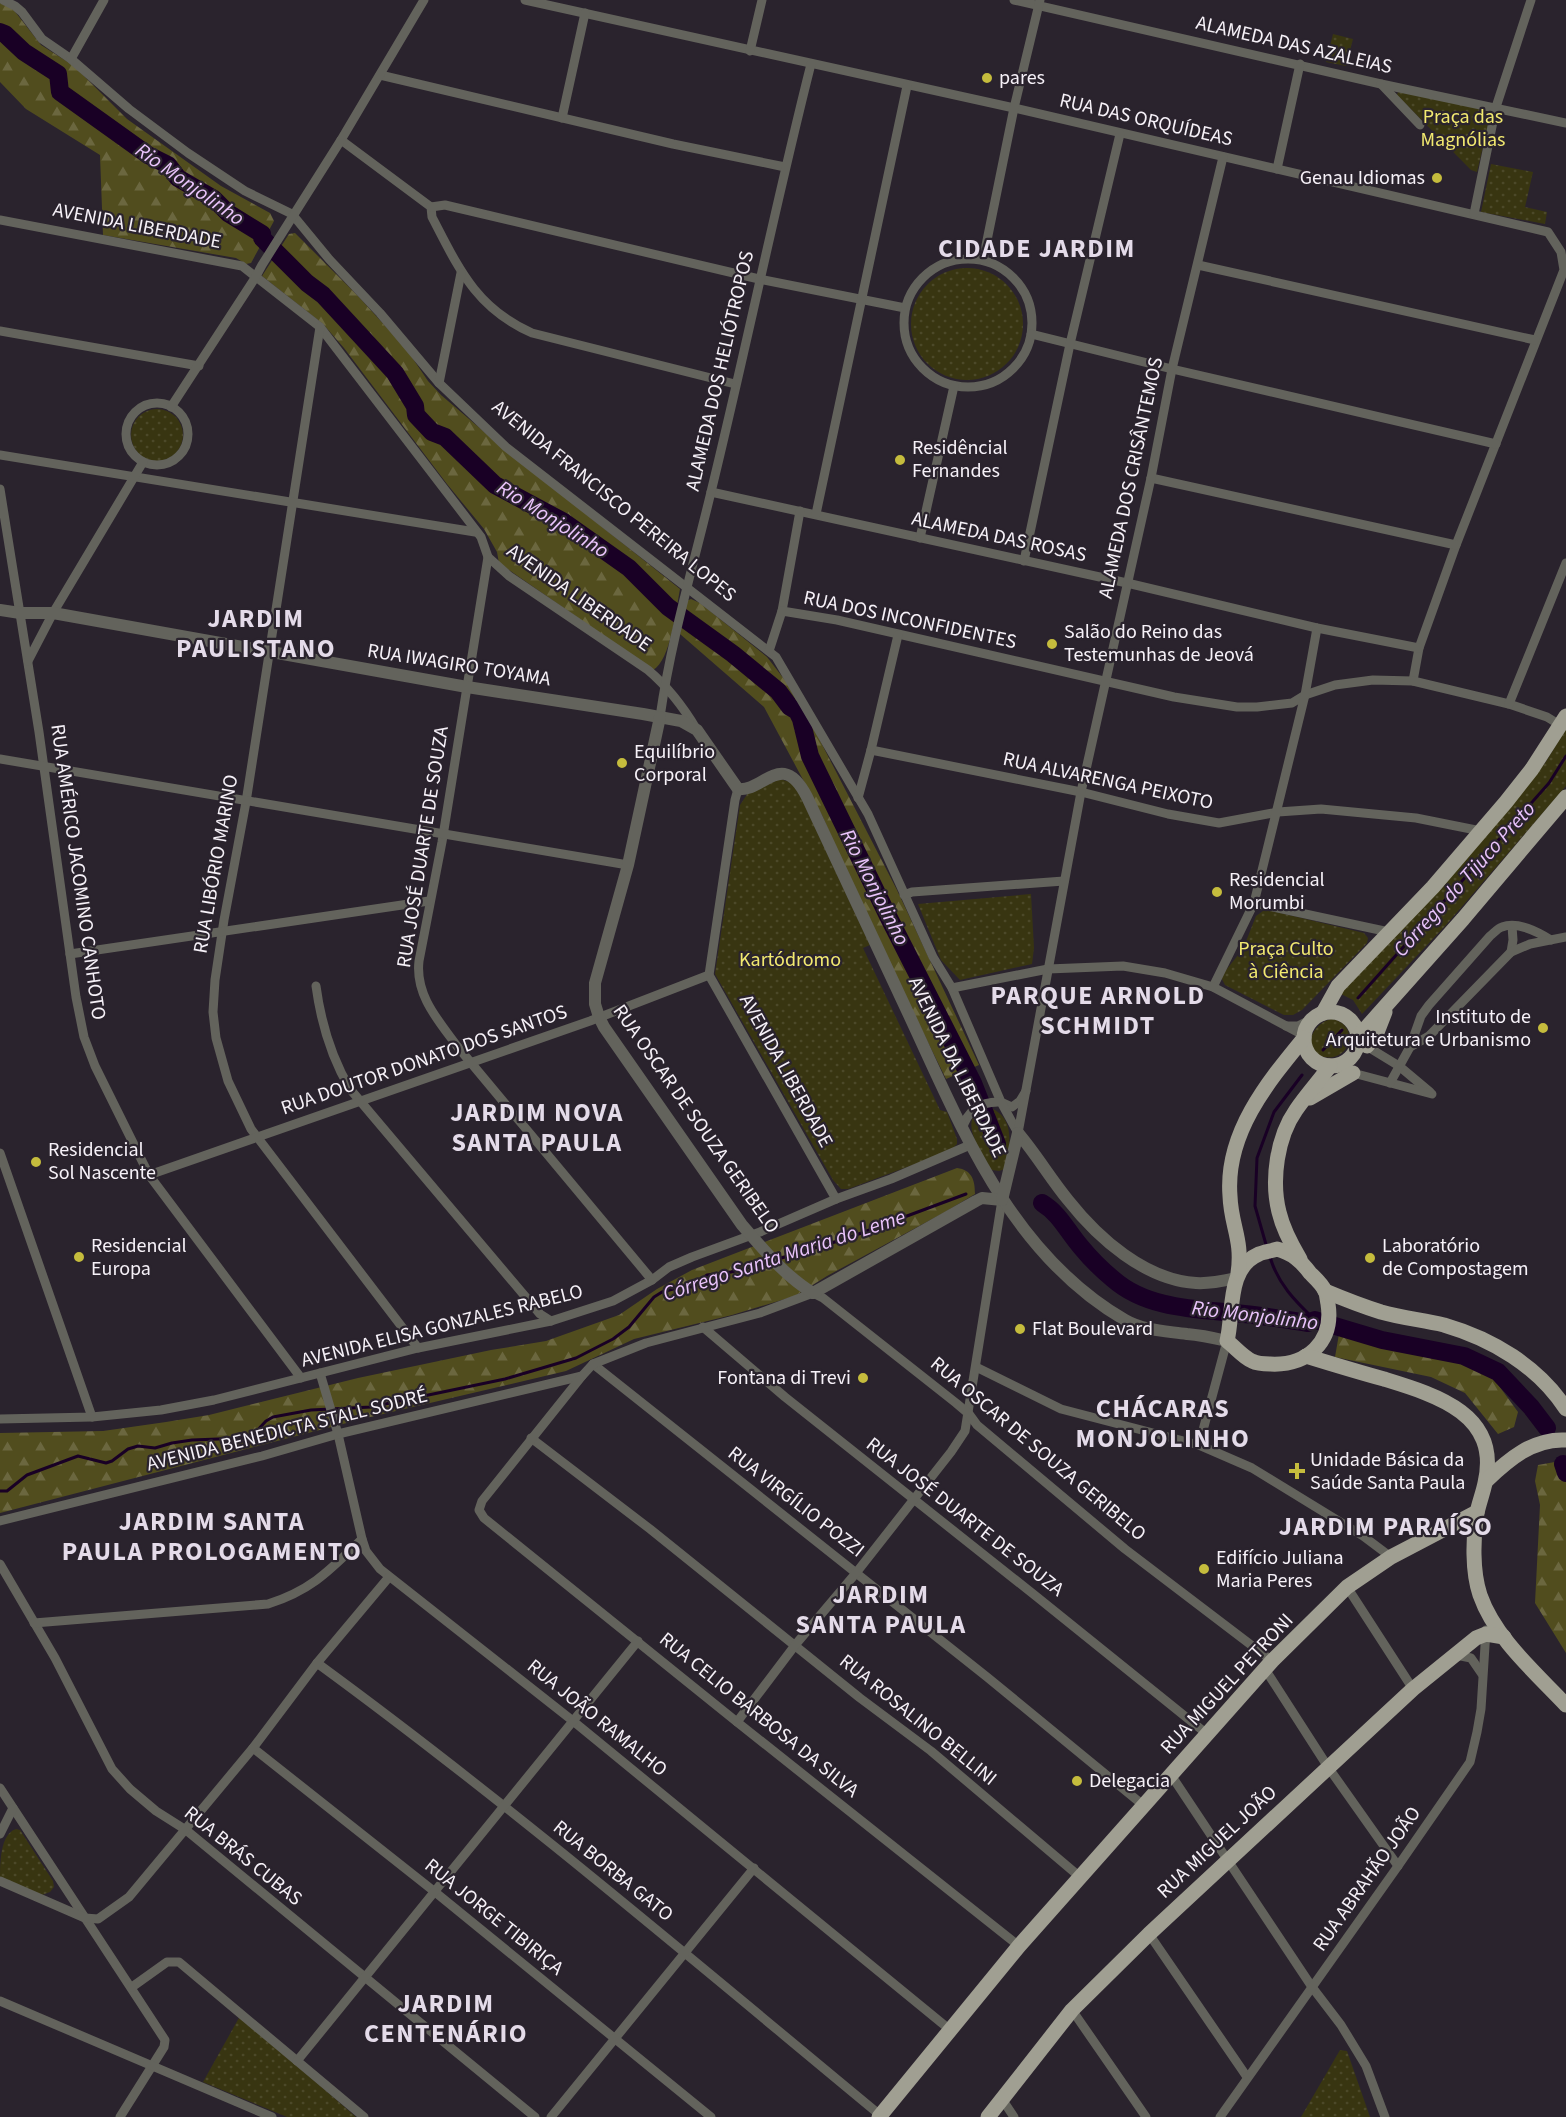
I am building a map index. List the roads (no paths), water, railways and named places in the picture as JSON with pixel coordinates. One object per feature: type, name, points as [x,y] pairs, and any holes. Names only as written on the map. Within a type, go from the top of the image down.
[{"type":"main road","points":[[1563,721],[1532,770],[1481,831],[1433,887],[1335,990],[1319,1015],[1310,1022],[1304,1037],[1264,1088],[1247,1118],[1229,1182],[1240,1257],[1231,1300],[1228,1335],[1251,1361],[1262,1364],[1285,1364],[1306,1356],[1318,1347],[1328,1327],[1329,1314],[1325,1291],[1301,1261],[1288,1238],[1279,1211],[1276,1182],[1280,1150],[1292,1116],[1334,1065],[1350,1058],[1388,1002],[1463,919],[1566,797]]},
{"type":"main road","points":[[1319,1015],[1339,1013],[1346,1016],[1356,1029],[1361,1041]]},
{"type":"main road","points":[[1304,1037],[1309,1054],[1315,1060],[1334,1065]]},
{"type":"main road","points":[[1302,1103],[1353,1073]]},
{"type":"main road","points":[[1237,1278],[1243,1267],[1258,1254],[1277,1249],[1301,1261]]},
{"type":"main road","points":[[1325,1291],[1382,1312],[1443,1325],[1499,1347],[1522,1362],[1542,1380],[1566,1409]]},
{"type":"main road","points":[[1306,1356],[1425,1392],[1459,1408],[1478,1431],[1487,1449],[1486,1481],[1474,1533],[1479,1593],[1487,1612],[1504,1637],[1566,1705]]},
{"type":"main road","points":[[1486,1481],[1514,1456],[1534,1444],[1566,1440]]},
{"type":"main road","name":"RUA MIGUEL PETRONI","points":[[880,2116],[1019,1946],[1268,1665],[1347,1587],[1392,1557],[1477,1512]]},
{"type":"main road","points":[[1486,1634],[1504,1637]]},
{"type":"main road","name":"RUA MIGUEL JOÃO","points":[[988,2117],[1072,2010],[1149,1934],[1413,1689],[1476,1638],[1486,1634]]},
{"type":"street","name":"AVENIDA FRANCISCO PEREIRA LOPES","points":[[3,0],[22,12],[42,39],[71,59],[129,109],[188,153],[244,191],[292,214],[439,383],[506,447],[769,651],[784,668],[885,849],[904,895],[933,957],[952,988],[1001,1102],[1018,1134]]},
{"type":"street","points":[[71,59],[104,0]]},
{"type":"street","points":[[171,406],[199,366],[255,278],[292,214],[341,140],[424,0]]},
{"type":"street","name":"RUA DAS ORQUÍDEAS","points":[[525,0],[1014,108],[1548,232],[1561,252],[1565,271]]},
{"type":"street","points":[[750,51],[762,0]]},
{"type":"street","name":"ALAMEDA DAS AZALEIAS","points":[[1014,0],[1039,3],[1381,84],[1566,123]]},
{"type":"street","points":[[1474,214],[1496,107],[1531,0]]},
{"type":"street","points":[[983,260],[1014,108],[1039,3]]},
{"type":"street","points":[[562,118],[585,13]]},
{"type":"street","name":"ALAMEDA DOS HELIÓTROPOS","points":[[664,686],[682,603],[711,492],[784,167],[811,64]]},
{"type":"street","points":[[1277,169],[1300,64]]},
{"type":"street","points":[[380,75],[673,144],[784,167]]},
{"type":"street","points":[[1381,84],[1420,125]]},
{"type":"street","points":[[816,514],[907,86]]},
{"type":"street","points":[[1024,561],[1070,344],[1120,134]]},
{"type":"street","points":[[341,140],[431,207],[445,205],[759,279],[905,308]]},
{"type":"street","name":"ALAMEDA DOS CRISÂNTEMOS","points":[[1018,1134],[1064,881],[1105,681],[1151,478],[1172,369],[1223,157]]},
{"type":"street","points":[[431,207],[432,217],[460,273],[484,303],[514,325],[532,333],[735,384]]},
{"type":"street","name":"AVENIDA LIBERDADE","points":[[0,220],[242,266],[320,327],[481,537],[488,557],[527,589],[648,670],[687,712],[738,789]]},
{"type":"street","points":[[963,258],[983,260],[1001,268],[1016,280],[1029,306],[1030,334],[1024,354],[1011,370],[994,381],[974,387],[954,386],[935,378],[919,365],[908,348],[904,328],[905,308],[913,289],[926,274],[943,263],[963,258]]},
{"type":"street","points":[[1198,265],[1535,340]]},
{"type":"street","points":[[1413,681],[1419,648],[1456,546],[1535,340],[1565,271]]},
{"type":"street","points":[[439,383],[460,273]]},
{"type":"street","name":"RUA LIBÓRIO MARINO","points":[[320,327],[246,802],[222,931],[213,1001],[216,1038],[228,1081],[258,1138],[418,1348]]},
{"type":"street","points":[[0,331],[199,366]]},
{"type":"street","points":[[1030,334],[1496,444]]},
{"type":"street","points":[[920,538],[954,386]]},
{"type":"street","points":[[160,403],[171,406],[181,414],[186,425],[188,437],[184,448],[177,458],[166,464],[154,465],[143,462],[133,455],[127,444],[126,432],[129,420],[137,410],[147,404],[160,403]]},
{"type":"street","points":[[0,454],[291,504],[475,532]]},
{"type":"street","points":[[28,661],[53,613],[143,462]]},
{"type":"street","points":[[1151,478],[1456,546]]},
{"type":"street","name":"RUA AMÉRICO JACOMINO CANHOTO","points":[[0,489],[84,1037],[106,1090],[149,1175],[301,1378]]},
{"type":"street","name":"ALAMEDA DAS ROSAS","points":[[711,492],[1126,583],[1317,628],[1419,648]]},
{"type":"street","points":[[782,611],[800,511]]},
{"type":"street","name":"RUA JOSÉ DUARTE DE SOUZA","points":[[488,557],[418,968],[421,988],[435,1017],[652,1280]]},
{"type":"street","points":[[1509,704],[1566,563]]},
{"type":"street","name":"RUA IWAGIRO TOYAMA","points":[[0,610],[20,613],[53,613],[467,687],[660,717],[681,722],[697,730]]},
{"type":"street","name":"RUA DOS INCONFIDENTES","points":[[769,651],[782,611],[837,620],[1174,697],[1237,707],[1292,703],[1305,695],[1335,685],[1373,680],[1413,681],[1509,704],[1563,721]]},
{"type":"street","points":[[1213,987],[1254,903],[1305,695],[1317,628]]},
{"type":"street","points":[[858,798],[898,635]]},
{"type":"street","name":"RUA OSCAR DE SOUZA GERIBELO","points":[[664,686],[660,717],[628,865],[596,982],[595,1004],[599,1017],[683,1141],[762,1249],[800,1284],[823,1298],[969,1414],[977,1425],[1268,1665],[1328,1767],[1398,1866]]},
{"type":"street","name":"RUA ALVARENGA PEIXOTO","points":[[871,750],[1082,792],[1168,814],[1219,823],[1278,812],[1321,809],[1416,818],[1481,831]]},
{"type":"street","points":[[0,759],[628,865]]},
{"type":"street","name":"AVENIDA DA LIBERDADE","points":[[738,789],[751,786],[772,775],[784,774],[793,778],[801,786],[970,1145],[1002,1200]]},
{"type":"street","points":[[709,975],[738,789]]},
{"type":"street","points":[[904,895],[912,892],[1064,881]]},
{"type":"street","points":[[70,954],[429,901]]},
{"type":"street","points":[[1254,903],[1389,932]]},
{"type":"street","points":[[1390,1083],[1410,1047],[1418,1022],[1429,1005],[1490,936],[1502,927],[1512,926],[1537,932],[1551,940]]},
{"type":"street","points":[[1511,952],[1512,926]]},
{"type":"street","points":[[1410,1047],[1429,1036],[1511,952],[1530,944],[1566,937]]},
{"type":"street","points":[[952,988],[1048,969],[1123,966],[1213,987],[1304,1037]]},
{"type":"street","name":"AVENIDA LIBERDADE","points":[[709,975],[836,1199]]},
{"type":"street","name":"RUA DOUTOR DONATO DOS SANTOS","points":[[149,1175],[599,1017],[709,975]]},
{"type":"street","points":[[316,986],[321,1021],[341,1075],[360,1101],[540,1314],[551,1321]]},
{"type":"street","points":[[1283,1025],[1298,1026],[1319,1015]]},
{"type":"street","points":[[1334,1065],[1353,1073],[1432,1094],[1399,1066],[1361,1041]]},
{"type":"street","points":[[963,1126],[971,1111],[984,1103],[1001,1102],[1012,1107],[1020,1101],[1026,1091]]},
{"type":"street","points":[[1018,1134],[1081,1215],[1105,1238],[1142,1266],[1166,1277],[1195,1283],[1215,1283],[1237,1278]]},
{"type":"street","points":[[737,1722],[796,1644],[856,1573],[951,1452],[965,1431],[1002,1200],[1018,1134]]},
{"type":"street","name":"AVENIDA ELISA GONZALES RABELO","points":[[0,1419],[92,1417],[161,1410],[213,1400],[418,1348],[551,1321],[598,1307],[652,1280],[669,1267],[891,1179],[970,1145]]},
{"type":"street","points":[[0,1153],[92,1417]]},
{"type":"street","points":[[531,1438],[593,1364],[646,1343],[760,1313],[813,1293],[982,1198],[1002,1200]]},
{"type":"street","points":[[1002,1200],[1012,1216],[1052,1263],[1083,1292],[1127,1321],[1161,1332],[1228,1335],[1199,1445]]},
{"type":"street","name":"RUA JOSÉ DUARTE DE SOUZA","points":[[703,1327],[785,1397],[1207,1734]]},
{"type":"street","name":"RUA VIRGÍLIO POZZI","points":[[593,1364],[987,1677],[1143,1805]]},
{"type":"street","points":[[976,1367],[1061,1408],[1199,1445],[1252,1468],[1363,1536],[1392,1557]]},
{"type":"street","name":"RUA JOÃO RAMALHO","points":[[320,1373],[335,1422],[366,1551],[389,1577],[573,1721],[949,2029]]},
{"type":"street","name":"AVENIDA BENEDICTA STALL SODRÉ","points":[[0,1521],[262,1456],[338,1434],[582,1376]]},
{"type":"street","name":"RUA CELIO BARBOSA DA SILVA","points":[[531,1438],[482,1501],[479,1510],[484,1518],[1019,1946]]},
{"type":"street","name":"RUA ROSALINO BELLINI","points":[[531,1438],[796,1644],[860,1698],[931,1751],[1080,1877]]},
{"type":"street","points":[[34,1623],[268,1604],[300,1592],[318,1581],[362,1539]]},
{"type":"street","name":"RUA BRÁS CUBAS","points":[[0,1564],[55,1658],[112,1769],[130,1789],[186,1830],[535,2117]]},
{"type":"street","points":[[0,1881],[85,1918],[98,1919],[129,1897],[253,1748],[317,1663],[389,1577]]},
{"type":"street","points":[[1347,1587],[1413,1689]]},
{"type":"street","name":"RUA ABRAHÃO JOÃO","points":[[1220,2117],[1470,1762],[1478,1732],[1487,1612]]},
{"type":"street","points":[[297,2061],[638,1641]]},
{"type":"street","points":[[1455,1655],[1471,1658],[1482,1674]]},
{"type":"street","name":"RUA BORBA GATO","points":[[317,1663],[418,1737],[504,1806],[880,2116]]},
{"type":"street","name":"RUA JORGE TIBIRIÇA","points":[[253,1748],[435,1892],[711,2117]]},
{"type":"street","points":[[1172,1775],[1312,1987],[1341,2025],[1366,2066],[1385,2117]]},
{"type":"street","points":[[0,1788],[165,2040],[164,2046],[120,2117]]},
{"type":"street","points":[[0,1834],[13,1808]]},
{"type":"street","points":[[551,2117],[754,1868]]},
{"type":"street","points":[[1149,1934],[1247,2077]]},
{"type":"street","points":[[132,1987],[167,1962],[176,1961],[364,2117]]},
{"type":"street","points":[[0,2001],[272,2117]]},
{"type":"street","points":[[1072,2010],[1146,2117]]},
{"type":"street","points":[[1002,2099],[1014,2117]]},
{"type":"waterway","name":"Rio Monjolinho","points":[[0,32],[24,52],[58,74],[60,92],[148,155],[168,165],[178,178],[214,199],[228,213],[262,234],[262,238],[307,283],[323,295],[395,373],[415,406],[416,415],[432,432],[445,437],[495,485],[564,522],[629,568],[668,607],[733,654],[778,691],[790,707],[797,711],[810,756],[973,1083],[997,1144]]},
{"type":"waterway","name":"Córrego do Tijuco Preto","points":[[1358,998],[1549,783],[1566,756]]},
{"type":"waterway","name":"Córrego do Tijuco Preto","points":[[1323,1050],[1342,1030]]},
{"type":"waterway","name":"Córrego do Tijuco Preto","points":[[1267,1248],[1255,1206],[1257,1158],[1274,1112],[1302,1075]]},
{"type":"waterway","name":"Córrego Santa Maria do Leme","points":[[778,1259],[848,1238],[966,1194]]},
{"type":"waterway","name":"Rio Monjolinho","points":[[1042,1203],[1059,1218],[1100,1268],[1127,1289],[1142,1297],[1192,1309],[1308,1323],[1315,1320],[1382,1340],[1464,1356],[1498,1372],[1547,1428]]},
{"type":"waterway","name":"Córrego do Tijuco Preto","points":[[1270,1257],[1282,1284],[1315,1320]]},
{"type":"waterway","name":"Córrego Santa Maria do Leme","points":[[0,1491],[7,1491],[27,1475],[78,1456],[106,1463],[128,1449],[138,1446],[155,1448],[192,1440],[244,1438],[253,1435],[273,1417],[311,1410],[371,1407],[505,1379],[576,1358],[613,1339],[629,1327],[654,1297],[662,1292],[691,1287],[707,1275],[731,1272],[769,1262]]},
{"type":"waterway","name":"Rio Monjolinho","points":[[1563,1464],[1566,1473]]},
{"type":"place","name":"pares","points":[[987,78]]},
{"type":"place","name":"Genau Idiomas","points":[[1437,178]]},
{"type":"place","name":"Residêncial Fernandes","points":[[900,460]]},
{"type":"place","name":"Salão do Reino das Testemunhas de Jeová","points":[[1052,644]]},
{"type":"place","name":"Equilíbrio Corporal","points":[[622,763]]},
{"type":"place","name":"Residencial Morumbi","points":[[1217,892]]},
{"type":"place","name":"Instituto de Arquitetura e Urbanismo","points":[[1543,1028]]},
{"type":"place","name":"Residencial Sol Nascente","points":[[36,1162]]},
{"type":"place","name":"Residencial Europa","points":[[79,1257]]},
{"type":"place","name":"Laboratório de Compostagem","points":[[1370,1258]]},
{"type":"place","name":"Flat Boulevard","points":[[1020,1329]]},
{"type":"place","name":"Fontana di Trevi","points":[[863,1378]]},
{"type":"place","name":"Unidade Básica da Saúde Santa Paula","points":[[1297,1471]]},
{"type":"place","name":"Edifício Juliana Maria Peres","points":[[1204,1569]]},
{"type":"place","name":"Delegacia","points":[[1077,1781]]},
{"type":"district","name":"CIDADE JARDIM","points":[[1037,248]]},
{"type":"district","name":"JARDIM PAULISTANO","points":[[256,633]]},
{"type":"district","name":"PARQUE ARNOLD SCHMIDT","points":[[1098,1010]]},
{"type":"district","name":"JARDIM NOVA SANTA PAULA","points":[[537,1127]]},
{"type":"district","name":"CHÁCARAS MONJOLINHO","points":[[1163,1423]]},
{"type":"district","name":"JARDIM PARAÍSO","points":[[1386,1526]]},
{"type":"district","name":"JARDIM SANTA PAULA PROLOGAMENTO","points":[[212,1536]]},
{"type":"district","name":"JARDIM SANTA PAULA","points":[[881,1609]]},
{"type":"district","name":"JARDIM CENTENÁRIO","points":[[446,2018]]},
{"type":"park label","name":"Praça das Magnólias","points":[[1463,128]]},
{"type":"park label","name":"Kartódromo","points":[[790,960]]},
{"type":"park label","name":"Praça Culto à Ciência","points":[[1286,960]]}]
